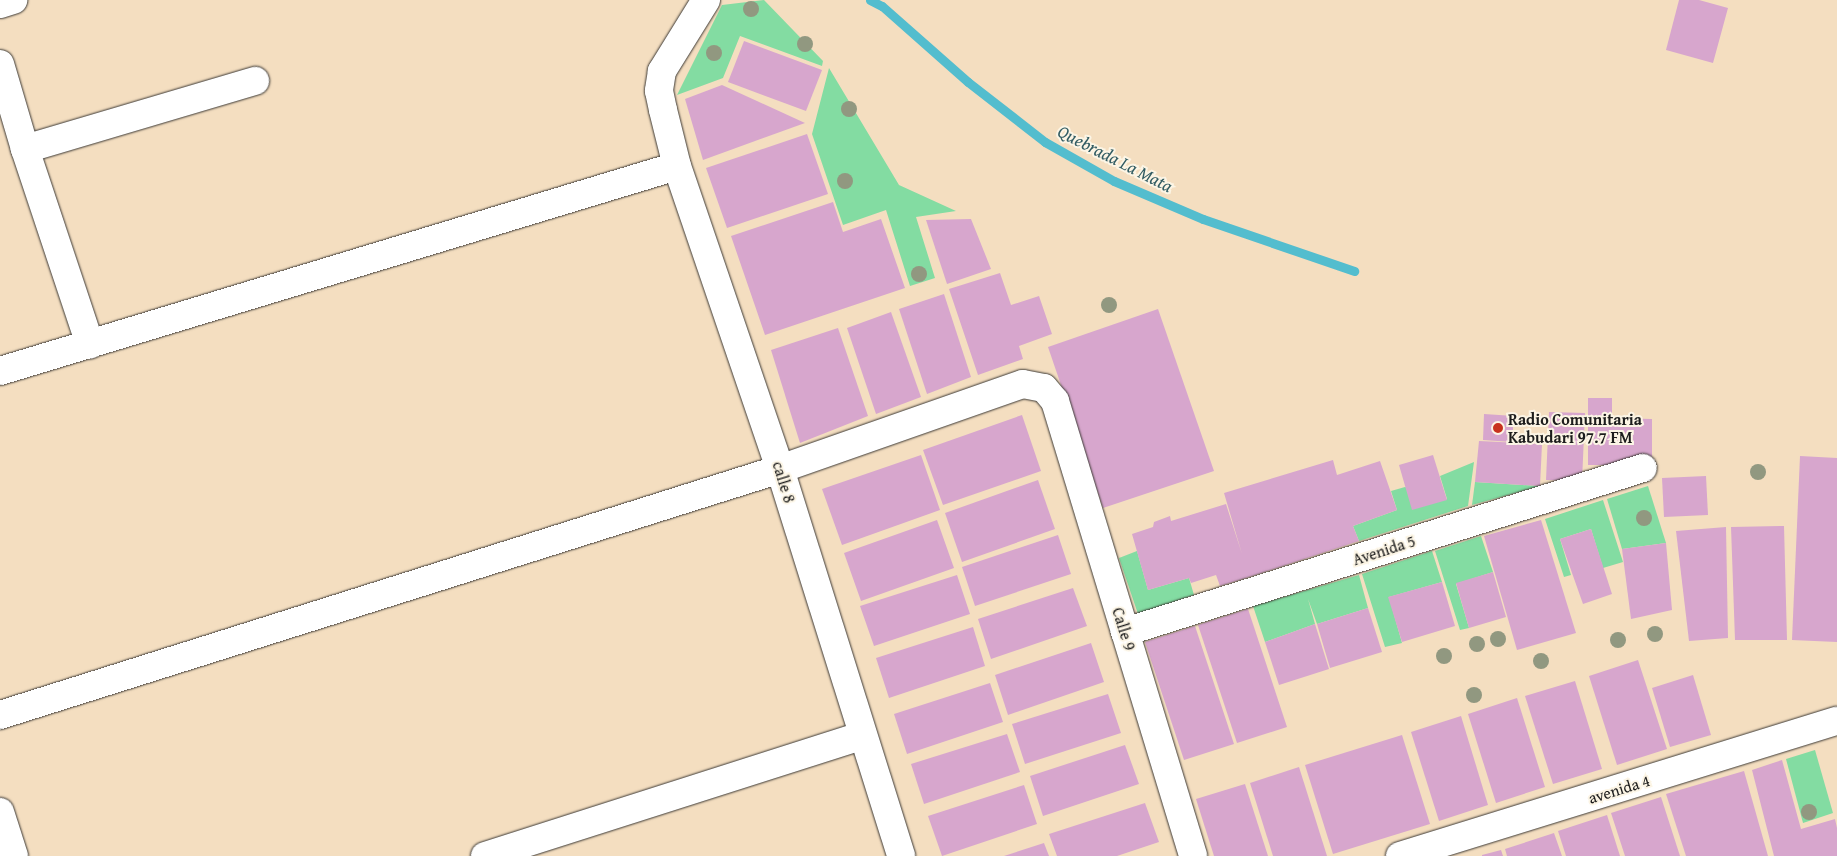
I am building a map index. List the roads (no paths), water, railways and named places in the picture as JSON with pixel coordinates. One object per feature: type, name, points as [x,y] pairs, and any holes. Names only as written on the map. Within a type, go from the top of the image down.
[{"type":"street","points":[[0,4],[13,0]]},
{"type":"street","name":"calle 8","points":[[706,0],[662,71],[659,91],[663,110],[677,166],[780,469],[901,856]]},
{"type":"street","points":[[0,64],[24,149],[90,344]]},
{"type":"street","points":[[24,149],[255,80]]},
{"type":"street","points":[[0,371],[677,166]]},
{"type":"street","name":"Calle 9","points":[[780,469],[1023,384],[1044,388],[1055,401],[1193,856]]},
{"type":"street","name":"Avenida 5","points":[[1125,632],[1643,468]]},
{"type":"street","points":[[0,715],[780,469]]},
{"type":"street","name":"avenida 4","points":[[1400,856],[1837,721]]},
{"type":"street","points":[[485,856],[862,736]]},
{"type":"street","points":[[0,812],[14,856]]},
{"type":"waterway","name":"Quebrada La Mata","points":[[870,0],[882,6],[968,82],[1045,142],[1114,181],[1203,219],[1354,271]]},
{"type":"place","name":"Radio Comunitaria Kabudari 97.7 FM","points":[[1498,428]]}]
